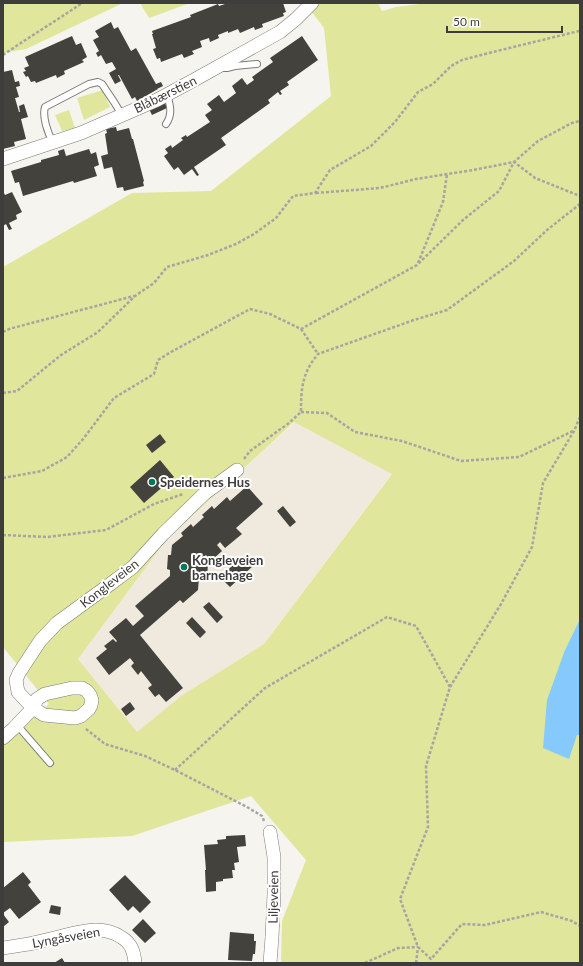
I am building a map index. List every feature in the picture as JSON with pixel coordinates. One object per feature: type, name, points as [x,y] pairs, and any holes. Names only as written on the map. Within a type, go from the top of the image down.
[{"type":"street","name":"Blåbærstien","points":[[3,159],[81,133],[167,94],[280,32],[312,3]]},
{"type":"street","name":"Kongleveien","points":[[3,738],[33,708],[37,699],[45,694],[72,688],[82,688],[87,691],[92,700],[86,713],[75,718],[44,715],[33,708],[18,692],[16,680],[19,673],[40,641],[57,623],[134,567],[163,534],[205,493],[237,470]]},
{"type":"street","name":"Liljeveien","points":[[270,832],[274,857],[270,963]]},
{"type":"street","name":"Lyngåsveien","points":[[3,948],[90,930],[106,930],[127,940],[132,949],[135,963]]},
{"type":"lane","points":[[218,67],[227,68],[257,64]]},
{"type":"lane","points":[[53,142],[46,123],[45,107],[89,84],[98,82],[102,84],[122,115]]},
{"type":"lane","points":[[166,124],[170,116],[167,94]]},
{"type":"lane","points":[[17,725],[50,763]]},
{"type":"path","points":[[3,55],[82,3]]},
{"type":"path","points":[[315,193],[330,170],[371,146],[396,122],[418,92],[433,84],[451,66],[462,60],[495,51],[580,32]]},
{"type":"path","points":[[302,329],[417,265],[463,220],[499,191],[514,162],[538,141],[580,120]]},
{"type":"path","points":[[3,393],[17,392],[61,355],[98,332],[135,296],[154,284],[167,267],[208,255],[236,244],[254,234],[276,218],[293,196],[380,188],[416,179],[514,162],[535,178],[580,196]]},
{"type":"path","points":[[417,265],[443,202],[447,174]]},
{"type":"path","points":[[301,412],[302,381],[312,361],[318,354],[447,310],[514,260],[547,230],[580,204]]},
{"type":"path","points":[[3,332],[9,329],[135,296]]},
{"type":"path","points":[[3,478],[42,471],[67,457],[84,438],[114,398],[154,374],[158,360],[250,309],[270,314],[302,329],[318,354]]},
{"type":"path","points":[[237,470],[250,452],[289,423],[301,412],[326,413],[355,432],[402,441],[461,461],[518,457],[574,431]]},
{"type":"path","points":[[580,417],[574,431],[543,482],[532,547],[502,604],[450,687],[426,766],[428,827],[400,899],[418,947],[431,959],[462,924],[485,925],[541,912],[572,921],[580,926]]},
{"type":"path","points":[[3,535],[47,537],[106,530],[154,504],[186,493],[205,493]]},
{"type":"path","points":[[175,770],[266,688],[388,617],[416,626],[450,687]]},
{"type":"path","points":[[70,718],[105,744],[145,756],[247,807],[262,816],[270,832]]},
{"type":"path","points":[[365,963],[398,948],[418,947]]},
{"type":"path","points":[[416,963],[418,947]]},
{"type":"shaded area","points":[[295,422],[392,473],[264,644],[181,696],[137,732],[78,659],[166,540]]},
{"type":"green space","points":[[3,3],[123,3],[26,49],[3,53]]},
{"type":"green space","points":[[140,3],[190,3],[149,18]]},
{"type":"green space","points":[[305,3],[378,3],[382,11],[396,7],[428,3],[580,3],[580,619],[565,650],[578,735],[580,735],[580,963],[281,963],[282,921],[306,860],[251,796],[132,836],[3,842],[3,745],[49,704],[3,647],[3,267],[132,193],[211,191],[331,96],[324,28]],"holes":[[[294,422],[392,474],[264,644],[181,696],[137,732],[78,659],[166,540]]]},
{"type":"green space","points":[[103,90],[110,107],[84,120],[77,98]]},
{"type":"green space","points":[[69,110],[75,128],[62,131],[55,115]]},
{"type":"water","points":[[580,619],[580,735],[577,735],[569,759],[543,748],[547,700],[565,650]]},
{"type":"building","points":[[228,3],[283,3],[286,12],[283,13],[284,16],[262,24],[263,27],[255,30],[254,27],[240,33],[238,29],[228,33],[228,31],[218,35],[219,38],[210,42],[209,38],[200,41],[202,47],[192,51],[194,54],[184,58],[182,54],[161,62],[160,58],[157,59],[153,49],[156,48],[152,31],[191,17],[190,15],[218,4],[219,6]]},
{"type":"building","points":[[111,22],[114,29],[118,27],[131,51],[136,48],[156,84],[161,82],[163,86],[137,101],[135,97],[132,99],[119,75],[121,81],[115,84],[109,73],[116,69],[112,62],[106,64],[101,55],[98,57],[96,53],[99,51],[93,40],[99,37],[95,31]]},
{"type":"building","points":[[72,36],[76,45],[81,43],[87,57],[82,60],[84,62],[64,71],[65,74],[57,78],[56,75],[36,83],[35,81],[31,82],[28,76],[26,77],[23,72],[26,71],[24,68],[29,66],[25,57]]},
{"type":"building","points":[[302,36],[318,60],[287,82],[289,85],[280,91],[282,94],[280,95],[278,92],[268,100],[270,103],[221,138],[226,145],[194,167],[199,175],[197,176],[192,169],[184,175],[178,167],[174,170],[164,156],[168,153],[165,149],[171,145],[172,148],[183,140],[181,138],[186,135],[187,137],[210,122],[205,115],[212,110],[207,104],[219,95],[224,102],[236,93],[232,86],[242,78],[247,85],[254,80],[252,77],[273,62],[270,58]]},
{"type":"building","points":[[12,70],[15,82],[19,81],[20,86],[16,87],[19,97],[15,98],[19,112],[19,106],[24,104],[28,117],[21,119],[26,139],[14,142],[15,146],[3,149],[3,72]]},
{"type":"building","points":[[165,103],[167,108],[152,115],[148,107]]},
{"type":"building","points":[[116,127],[117,131],[129,128],[144,181],[144,186],[124,191],[123,187],[117,188],[112,167],[104,169],[101,156],[108,154],[105,134],[107,133],[106,129]]},
{"type":"building","points":[[64,149],[66,156],[89,149],[91,154],[96,152],[99,165],[94,167],[97,176],[74,183],[73,181],[23,196],[19,182],[15,183],[11,171],[59,155],[58,151]]},
{"type":"building","points":[[12,192],[22,212],[16,215],[17,219],[9,223],[12,229],[9,230],[6,224],[3,226],[3,194],[4,193],[5,195]]},
{"type":"building","points":[[160,434],[166,442],[152,453],[146,445]]},
{"type":"building","name":"Speidernes Hus","points":[[160,460],[174,477],[144,503],[130,487]]},
{"type":"building","points":[[247,486],[263,504],[236,528],[242,534],[225,548],[220,542],[217,545],[222,551],[211,561],[206,555],[200,559],[200,562],[208,563],[207,578],[199,577],[198,590],[183,603],[180,600],[140,635],[183,688],[166,702],[159,694],[155,697],[148,688],[152,685],[141,671],[138,675],[131,666],[134,663],[130,658],[109,675],[96,658],[107,649],[104,646],[113,639],[116,642],[117,641],[109,632],[126,618],[133,626],[144,616],[135,606],[170,576],[170,570],[167,569],[168,555],[171,555],[172,545],[183,536],[181,533],[191,524],[193,527],[204,517],[202,515],[212,506],[214,509],[227,497],[230,501]]},
{"type":"building","points":[[283,506],[296,522],[290,527],[277,511]]},
{"type":"building","points":[[243,556],[253,566],[230,587],[220,577]]},
{"type":"building","points":[[209,602],[223,617],[217,623],[203,607]]},
{"type":"building","points":[[192,617],[206,632],[200,638],[186,623]]},
{"type":"building","points":[[130,702],[135,709],[126,716],[121,709]]},
{"type":"building","points":[[245,835],[246,846],[237,847],[239,862],[234,863],[235,870],[232,870],[233,878],[223,879],[223,881],[216,882],[216,891],[206,892],[204,845],[218,844],[217,840],[226,839],[226,836]]},
{"type":"building","points":[[23,872],[31,882],[28,885],[41,902],[19,919],[10,908],[3,913],[3,888]]},
{"type":"building","points":[[125,875],[151,902],[140,913],[133,906],[128,911],[109,890]]},
{"type":"building","points":[[51,905],[61,907],[60,915],[49,913]]},
{"type":"building","points":[[3,914],[9,922],[3,927]]},
{"type":"building","points":[[143,919],[156,933],[145,943],[132,930]]},
{"type":"building","points":[[230,932],[254,934],[254,941],[256,941],[255,954],[253,954],[252,961],[228,960]]},
{"type":"building","points":[[62,958],[65,963],[54,963]]},
{"type":"place","name":"Speidernes Hus","points":[[152,482]]},
{"type":"place","name":"Kongleveien barnehage","points":[[184,567]]}]
